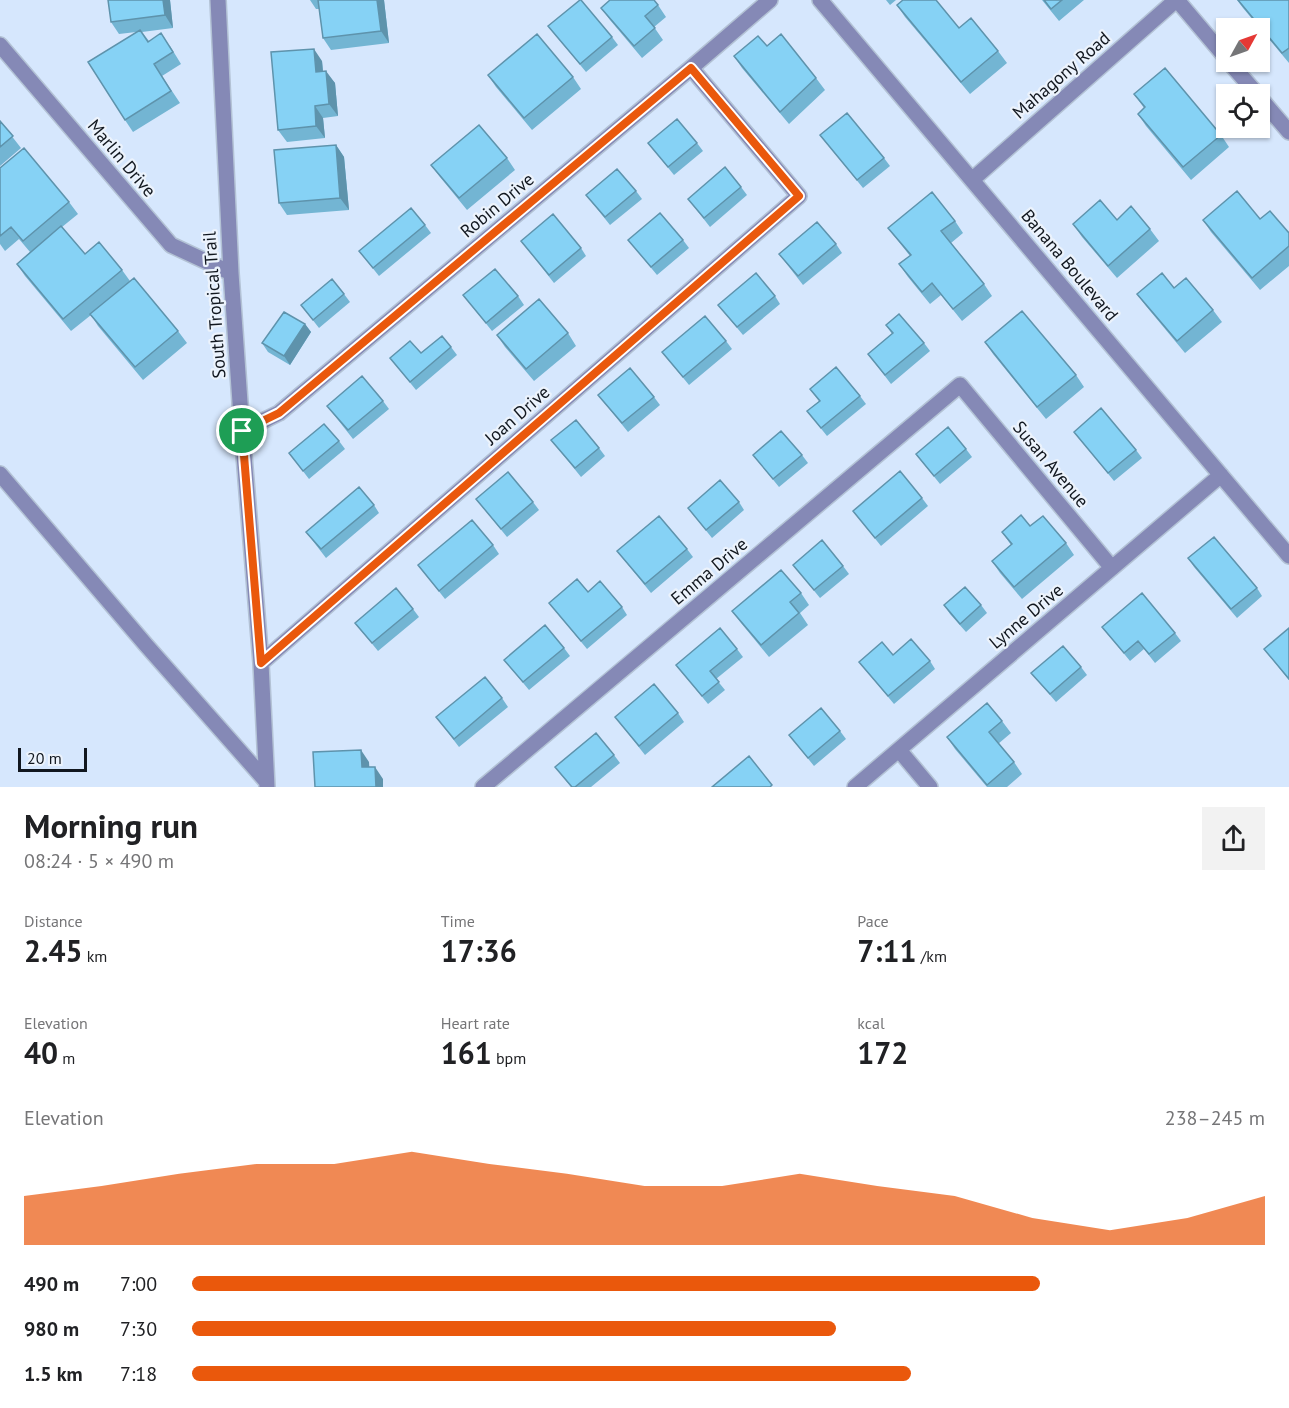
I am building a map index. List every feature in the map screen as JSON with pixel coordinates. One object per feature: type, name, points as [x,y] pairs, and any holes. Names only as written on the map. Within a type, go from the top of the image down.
[{"type":"street","name":"South Tropical Trail","points":[[218,0],[231,273],[261,663],[267,784]]},
{"type":"street","name":"Robin Drive","points":[[242,431],[279,413],[770,0]]},
{"type":"street","name":"Banana Boulevard","points":[[820,0],[1289,556]]},
{"type":"street","name":"Mahagony Road","points":[[973,179],[1177,0]]},
{"type":"street","points":[[1177,0],[1216,46]]},
{"type":"street","name":"Marlin Drive","points":[[0,45],[171,246],[231,273]]},
{"type":"street","name":"Joan Drive","points":[[261,663],[799,196],[691,68]]},
{"type":"street","points":[[1238,72],[1249,84]]},
{"type":"street","points":[[1270,109],[1289,132]]},
{"type":"street","name":"Susan Avenue","points":[[960,385],[1112,568]]},
{"type":"street","name":"Emma Drive","points":[[483,787],[960,385]]},
{"type":"street","points":[[0,474],[267,784]]},
{"type":"street","name":"Lynne Drive","points":[[855,787],[1221,475]]},
{"type":"street","points":[[899,750],[930,787]]},
{"type":"building","points":[[108,0],[163,0],[165,15],[111,22]]},
{"type":"building","points":[[318,0],[377,0],[381,31],[323,38]]},
{"type":"building","points":[[580,0],[612,37],[580,64],[548,26]]},
{"type":"building","points":[[610,0],[654,0],[658,5],[645,16],[655,28],[634,46],[601,8]]},
{"type":"building","points":[[903,0],[936,0],[959,28],[971,18],[998,51],[961,82],[897,5]]},
{"type":"building","points":[[1044,0],[1062,0],[1051,9]]},
{"type":"building","points":[[1238,0],[1289,0],[1289,48],[1282,53],[1270,39],[1270,18],[1253,18]]},
{"type":"building","points":[[140,30],[148,42],[161,33],[173,52],[154,64],[171,91],[125,120],[88,62]]},
{"type":"building","points":[[537,34],[573,77],[524,118],[488,75]]},
{"type":"building","points":[[781,34],[816,78],[780,112],[734,56],[758,36],[767,46]]},
{"type":"building","points":[[314,49],[316,72],[326,71],[329,104],[315,106],[316,126],[278,130],[271,52]]},
{"type":"building","points":[[1165,68],[1216,129],[1217,138],[1183,167],[1138,114],[1145,107],[1134,94]]},
{"type":"building","points":[[847,113],[884,158],[857,180],[820,135]]},
{"type":"building","points":[[677,119],[697,143],[668,167],[648,143]]},
{"type":"building","points":[[0,121],[13,136],[0,147]]},
{"type":"building","points":[[479,125],[507,158],[459,198],[431,165]]},
{"type":"building","points":[[336,145],[340,198],[279,203],[274,150]]},
{"type":"building","points":[[24,148],[69,202],[23,241],[11,227],[0,236],[0,168]]},
{"type":"building","points":[[725,167],[741,187],[704,218],[688,199]]},
{"type":"building","points":[[617,169],[636,191],[605,217],[586,195]]},
{"type":"building","points":[[1237,191],[1260,219],[1270,211],[1289,233],[1289,246],[1252,278],[1203,220]]},
{"type":"building","points":[[932,192],[955,221],[941,231],[984,284],[953,309],[932,283],[922,292],[899,264],[911,255],[888,228]]},
{"type":"building","points":[[1100,200],[1117,220],[1131,206],[1150,229],[1108,266],[1073,224]]},
{"type":"building","points":[[411,208],[425,225],[373,268],[359,251]]},
{"type":"building","points":[[660,213],[683,240],[651,267],[628,240]]},
{"type":"building","points":[[553,214],[581,248],[549,275],[521,241]]},
{"type":"building","points":[[817,222],[836,244],[798,276],[779,254]]},
{"type":"building","points":[[61,226],[85,254],[99,242],[122,270],[63,319],[17,264]]},
{"type":"building","points":[[495,269],[518,296],[486,323],[463,295]]},
{"type":"building","points":[[756,273],[775,296],[737,327],[718,305]]},
{"type":"building","points":[[1162,273],[1174,288],[1186,278],[1213,310],[1177,341],[1137,294]]},
{"type":"building","points":[[134,278],[178,331],[135,367],[90,314]]},
{"type":"building","points":[[332,279],[344,294],[313,320],[301,305]]},
{"type":"building","points":[[539,299],[568,333],[526,369],[497,335]]},
{"type":"building","points":[[1022,311],[1076,375],[1037,407],[985,342]]},
{"type":"building","points":[[284,312],[305,324],[284,356],[262,343]]},
{"type":"building","points":[[899,314],[924,343],[885,375],[868,354],[893,333],[886,325]]},
{"type":"building","points":[[705,316],[726,341],[683,377],[662,352]]},
{"type":"building","points":[[442,336],[451,347],[410,382],[390,358],[410,341],[421,353]]},
{"type":"building","points":[[836,367],[860,396],[821,428],[807,411],[820,401],[810,389]]},
{"type":"building","points":[[630,368],[654,397],[622,423],[598,395]]},
{"type":"building","points":[[362,376],[383,401],[348,430],[327,406]]},
{"type":"building","points":[[1101,408],[1136,450],[1108,473],[1074,432]]},
{"type":"building","points":[[576,420],[599,448],[575,468],[551,440]]},
{"type":"building","points":[[324,424],[339,441],[303,471],[289,453]]},
{"type":"building","points":[[948,427],[966,449],[934,476],[916,454]]},
{"type":"building","points":[[781,431],[802,455],[773,479],[753,455]]},
{"type":"building","points":[[900,471],[922,498],[875,538],[853,511]]},
{"type":"building","points":[[508,472],[533,502],[501,529],[476,499]]},
{"type":"building","points":[[720,480],[739,502],[706,530],[688,508]]},
{"type":"building","points":[[359,487],[374,505],[321,549],[306,532]]},
{"type":"building","points":[[1021,515],[1030,526],[1043,516],[1066,543],[1014,587],[992,561],[1012,544],[1002,532]]},
{"type":"building","points":[[659,516],[687,549],[645,584],[617,551]]},
{"type":"building","points":[[472,520],[493,545],[439,591],[418,565]]},
{"type":"building","points":[[1214,537],[1257,588],[1231,609],[1188,558]]},
{"type":"building","points":[[822,540],[843,566],[814,590],[793,565]]},
{"type":"building","points":[[781,570],[801,593],[790,602],[799,613],[761,645],[732,611]]},
{"type":"building","points":[[577,579],[588,592],[600,581],[622,607],[581,641],[549,603]]},
{"type":"building","points":[[965,587],[981,605],[960,624],[944,605]]},
{"type":"building","points":[[396,588],[413,609],[372,643],[355,623]]},
{"type":"building","points":[[1142,593],[1175,633],[1149,654],[1138,641],[1124,653],[1102,627]]},
{"type":"building","points":[[545,625],[564,648],[523,682],[504,660]]},
{"type":"building","points":[[720,628],[737,649],[710,671],[719,682],[702,696],[676,665]]},
{"type":"building","points":[[1289,628],[1289,679],[1264,649]]},
{"type":"building","points":[[911,639],[930,661],[888,696],[859,662],[882,642],[893,655]]},
{"type":"building","points":[[1063,646],[1081,667],[1050,694],[1031,673]]},
{"type":"building","points":[[485,677],[502,698],[454,739],[436,717]]},
{"type":"building","points":[[654,684],[678,713],[639,746],[615,717]]},
{"type":"building","points":[[987,703],[1002,721],[989,732],[1014,762],[987,785],[947,737]]},
{"type":"building","points":[[821,708],[840,731],[808,758],[789,735]]},
{"type":"building","points":[[596,733],[614,755],[575,787],[572,787],[555,767]]},
{"type":"building","points":[[361,750],[362,767],[375,767],[376,787],[315,787],[313,752]]},
{"type":"building","points":[[749,756],[772,785],[770,787],[712,787]]},
{"type":"route","points":[[691,68],[799,196],[261,663],[242,431],[279,413],[691,68]]}]
